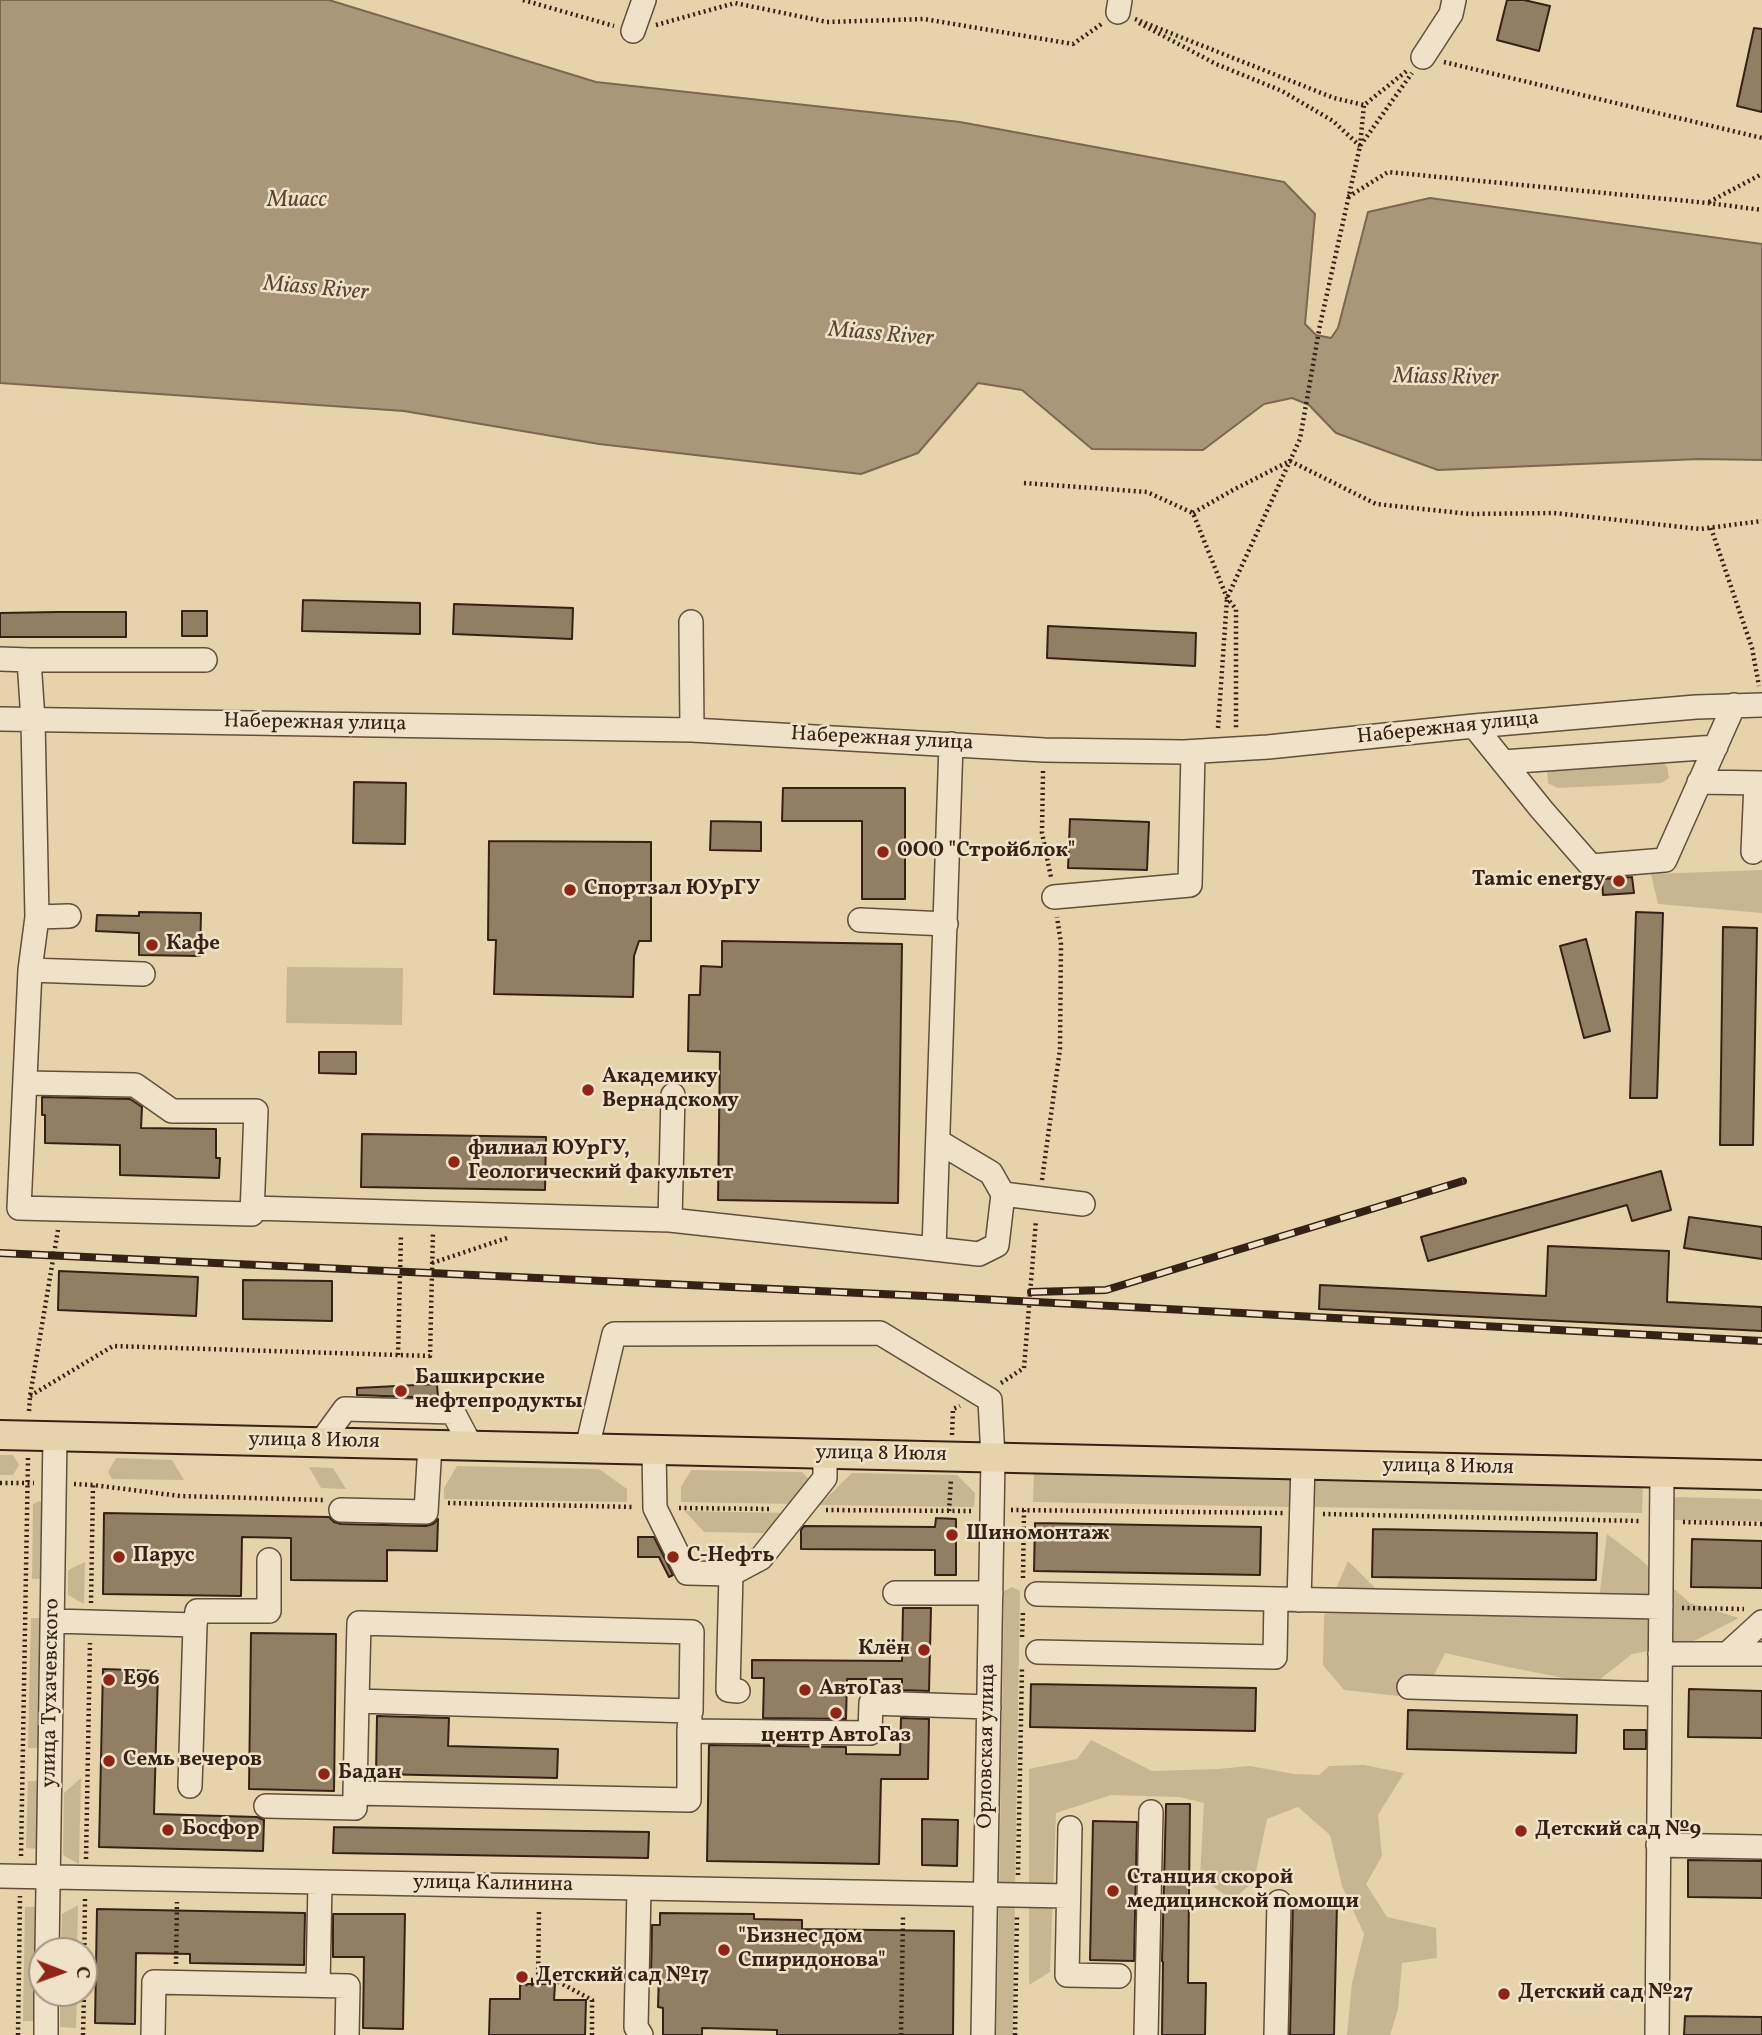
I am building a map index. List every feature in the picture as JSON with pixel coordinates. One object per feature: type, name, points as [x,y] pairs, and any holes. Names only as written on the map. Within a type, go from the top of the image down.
[{"type":"main road","name":"улица 8 Июля","points":[[0,1435],[1762,1475]]},
{"type":"street","points":[[633,31],[644,0]]},
{"type":"street","points":[[1423,57],[1451,14],[1454,0]]},
{"type":"street","points":[[691,622],[692,730]]},
{"type":"street","points":[[0,659],[205,660]]},
{"type":"street","points":[[25,1083],[135,1084],[173,1111],[256,1111],[252,1214],[19,1208],[30,971],[37,917],[33,720],[29,660]]},
{"type":"street","name":"Набережная улица","points":[[0,719],[692,730],[1044,750],[1193,752],[1734,705],[1761,699]]},
{"type":"street","points":[[1474,726],[1591,866],[1665,860],[1734,705]]},
{"type":"street","points":[[934,1249],[951,744]]},
{"type":"street","points":[[1503,762],[1716,747]]},
{"type":"street","points":[[1054,897],[1190,885],[1193,752]]},
{"type":"street","points":[[1699,782],[1759,783],[1754,852]]},
{"type":"street","points":[[37,917],[69,916]]},
{"type":"street","points":[[860,920],[946,924]]},
{"type":"street","points":[[30,971],[143,974]]},
{"type":"street","points":[[670,1220],[673,1095]]},
{"type":"street","points":[[252,1208],[670,1220],[978,1254],[997,1245],[1003,1194],[991,1173],[939,1142]]},
{"type":"street","points":[[1003,1194],[1083,1204]]},
{"type":"street","points":[[587,1448],[614,1334],[880,1333],[982,1395]]},
{"type":"street","name":"Орловская улица","points":[[982,1395],[990,1400],[993,1458],[983,2035]]},
{"type":"street","points":[[321,1442],[345,1409],[453,1412],[471,1446]]},
{"type":"street","name":"улица Тухачевского","points":[[42,1436],[55,1484],[47,1937]]},
{"type":"street","points":[[341,1510],[426,1512],[430,1445]]},
{"type":"street","points":[[654,1450],[655,1508],[687,1573],[731,1574],[761,1558],[825,1478],[825,1454]]},
{"type":"street","points":[[1299,1600],[1303,1465]]},
{"type":"street","points":[[1657,2035],[1662,1473]]},
{"type":"street","points":[[190,1786],[197,1611],[269,1611],[269,1560]]},
{"type":"street","points":[[731,1574],[729,1690],[738,1690]]},
{"type":"street","points":[[895,1593],[991,1593]]},
{"type":"street","points":[[1028,1597],[1661,1608]]},
{"type":"street","points":[[1027,1653],[1275,1657],[1276,1600]]},
{"type":"street","points":[[1727,1654],[1756,1615]]},
{"type":"street","points":[[53,1621],[195,1625]]},
{"type":"street","points":[[267,1806],[355,1808],[355,1793],[359,1623],[692,1632],[689,1800],[355,1793]]},
{"type":"street","points":[[1660,1654],[1762,1654]]},
{"type":"street","points":[[1409,1687],[1660,1694]]},
{"type":"street","points":[[357,1701],[870,1733],[871,1703],[989,1707]]},
{"type":"street","points":[[1146,2035],[1151,1812]]},
{"type":"street","points":[[1070,1828],[1067,1975],[1119,1976]]},
{"type":"street","points":[[1658,1845],[1762,1847]]},
{"type":"street","name":"улица Калинина","points":[[10,1876],[1068,1896]]},
{"type":"street","points":[[318,1985],[320,1882]]},
{"type":"street","points":[[639,1888],[636,2027],[641,2035]]},
{"type":"street","points":[[1276,2035],[1279,1902]]},
{"type":"street","points":[[153,2035],[154,1982],[348,1986],[347,2035]]},
{"type":"street","points":[[46,2035],[47,2007]]},
{"type":"path","points":[[523,0],[633,31],[735,3],[827,22],[924,19],[1073,44],[1119,6]]},
{"type":"path","points":[[1119,6],[1334,99],[1363,105]]},
{"type":"path","points":[[1119,6],[1216,64],[1282,91],[1334,121],[1360,146]]},
{"type":"path","points":[[1207,731],[1218,731],[1227,598],[1300,439],[1320,325],[1360,146],[1363,105],[1423,57]]},
{"type":"path","points":[[1423,57],[1762,138]]},
{"type":"path","points":[[1360,146],[1423,57]]},
{"type":"path","points":[[1347,198],[1388,172],[1762,210]]},
{"type":"path","points":[[1708,203],[1762,174]]},
{"type":"path","points":[[1193,513],[1290,461]]},
{"type":"path","points":[[1290,461],[1376,504],[1470,514],[1554,513],[1700,529],[1762,521]]},
{"type":"path","points":[[1024,483],[1147,492],[1193,513],[1227,598],[1236,609],[1236,749]]},
{"type":"path","points":[[1711,528],[1752,648],[1761,699]]},
{"type":"path","points":[[982,1395],[1024,1368],[1034,1234],[1060,1048],[1061,944],[1042,832],[1044,750]]},
{"type":"path","points":[[18,2035],[10,1876],[27,1483],[42,1436],[30,1396],[61,1209]]},
{"type":"path","points":[[398,1355],[402,1213]]},
{"type":"path","points":[[30,1396],[113,1346],[430,1356],[433,1213]]},
{"type":"path","points":[[432,1264],[541,1227],[542,1216]]},
{"type":"path","points":[[0,1483],[93,1485],[180,1496],[321,1499]]},
{"type":"path","points":[[85,1937],[93,1485]]},
{"type":"path","points":[[992,1511],[1024,1508],[1762,1524]]},
{"type":"path","points":[[1015,2035],[1028,1597],[1024,1508]]},
{"type":"path","points":[[1661,1608],[1756,1615]]},
{"type":"path","points":[[176,1983],[177,1902]]},
{"type":"path","points":[[538,1980],[539,1909]]},
{"type":"path","points":[[901,2035],[903,1916]]},
{"type":"path","points":[[520,1982],[555,1980],[592,2000],[592,2035]]},
{"type":"path","points":[[83,2035],[84,2007]]},
{"type":"shaded area","points":[[1658,760],[1667,766],[1669,778],[1661,783],[1558,788],[1548,783],[1547,771],[1561,764]]},
{"type":"shaded area","points":[[1762,870],[1762,913],[1658,904],[1651,874]]},
{"type":"shaded area","points":[[287,967],[403,968],[402,1025],[286,1023]]},
{"type":"shaded area","points":[[0,1455],[13,1455],[19,1465],[13,1475],[0,1475]]},
{"type":"shaded area","points":[[116,1458],[172,1460],[184,1480],[112,1479],[108,1472]]},
{"type":"shaded area","points":[[457,1466],[599,1469],[627,1489],[627,1502],[444,1499],[444,1488]]},
{"type":"shaded area","points":[[309,1467],[333,1468],[346,1489],[321,1488]]},
{"type":"shaded area","points":[[691,1470],[802,1472],[810,1480],[794,1504],[681,1502],[681,1487]]},
{"type":"shaded area","points":[[852,1473],[957,1475],[975,1493],[974,1507],[819,1505]]},
{"type":"shaded area","points":[[1034,1474],[1290,1479],[1290,1507],[1033,1502]]},
{"type":"shaded area","points":[[1313,1479],[1643,1485],[1642,1513],[1313,1507]]},
{"type":"shaded area","points":[[1668,1497],[1759,1499],[1762,1500],[1762,1521],[1668,1520]]},
{"type":"shaded area","points":[[39,1501],[46,1504],[44,1579],[32,1579],[33,1504]]},
{"type":"shaded area","points":[[685,1511],[788,1513],[764,1533],[704,1532]]},
{"type":"shaded area","points":[[1607,1534],[1690,1603],[1739,1618],[1690,1643],[1632,1654],[1594,1684],[1445,1653],[1432,1679],[1399,1696],[1344,1690],[1323,1665],[1324,1616],[1348,1561],[1391,1604],[1598,1608]]},
{"type":"shaded area","points":[[85,1562],[84,1604],[68,1595],[68,1570]]},
{"type":"shaded area","points":[[1012,1587],[1020,1591],[1015,1891],[999,1891],[1004,1591]]},
{"type":"shaded area","points":[[31,1618],[44,1618],[41,1748],[28,1748]]},
{"type":"shaded area","points":[[1091,1740],[1152,1771],[1250,1766],[1294,1774],[1319,1775],[1329,1766],[1364,1765],[1404,1773],[1378,1815],[1382,1856],[1366,1884],[1387,1917],[1436,1928],[1437,1958],[1402,1963],[1398,2009],[1390,2035],[1347,2035],[1352,1983],[1364,1934],[1342,1886],[1330,1835],[1298,1807],[1267,1819],[1254,1881],[1233,1900],[1200,1878],[1204,1803],[1180,1797],[1111,1795],[1056,1813],[1050,1972],[1029,1985],[1029,1769],[1077,1759]]},
{"type":"shaded area","points":[[81,1778],[79,1864],[63,1855],[64,1793]]},
{"type":"shaded area","points":[[28,1781],[41,1781],[40,1849],[26,1848]]},
{"type":"shaded area","points":[[999,1898],[1015,1898],[1013,2035],[996,2035]]},
{"type":"shaded area","points":[[78,1905],[77,1937],[61,1937],[62,1914]]},
{"type":"shaded area","points":[[25,1907],[39,1907],[38,1937],[28,1937],[28,2007],[37,2007],[37,2021],[23,2021]]},
{"type":"shaded area","points":[[60,2007],[77,2007],[76,2028],[60,2027]]},
{"type":"water","name":"Миасс","points":[[0,0],[329,0],[596,82],[960,122],[1284,182],[1315,214],[1305,324],[1316,335],[1331,338],[1338,328],[1368,212],[1430,198],[1762,244],[1762,460],[1699,459],[1438,470],[1336,433],[1309,405],[1292,398],[1264,404],[1203,450],[1092,449],[1022,390],[978,383],[918,453],[861,474],[599,444],[404,411],[0,383]]},
{"type":"building","points":[[1507,0],[1524,0],[1550,6],[1539,51],[1497,40]]},
{"type":"building","points":[[1754,28],[1762,29],[1762,112],[1737,106]]},
{"type":"building","points":[[303,600],[420,603],[420,634],[302,631]]},
{"type":"building","points":[[454,604],[573,608],[572,639],[453,634]]},
{"type":"building","points":[[182,611],[207,611],[207,636],[182,636]]},
{"type":"building","points":[[126,612],[126,637],[0,637],[0,613]]},
{"type":"building","points":[[1048,626],[1196,633],[1195,666],[1047,658]]},
{"type":"building","points":[[354,782],[406,783],[405,844],[353,843]]},
{"type":"building","name":"ООО \"Стройблок\"","points":[[783,788],[905,788],[905,899],[862,899],[862,821],[782,821]]},
{"type":"building","points":[[1070,819],[1149,822],[1147,870],[1068,868]]},
{"type":"building","points":[[711,821],[761,822],[761,851],[710,850]]},
{"type":"building","name":"Спортзал ЮУрГУ","points":[[489,841],[651,842],[651,941],[639,941],[634,956],[633,997],[494,994],[496,940],[488,940]]},
{"type":"building","points":[[1632,877],[1634,893],[1603,895],[1602,879]]},
{"type":"building","points":[[139,912],[201,913],[200,956],[139,955],[139,933],[96,931],[97,915],[139,916]]},
{"type":"building","points":[[1636,912],[1663,913],[1657,1098],[1630,1098]]},
{"type":"building","points":[[1723,927],[1757,928],[1753,1145],[1720,1145]]},
{"type":"building","points":[[1586,939],[1610,1031],[1584,1038],[1560,946]]},
{"type":"building","points":[[722,941],[902,944],[898,1203],[718,1200],[720,1052],[688,1051],[689,995],[700,995],[701,966],[722,967]]},
{"type":"building","points":[[319,1052],[356,1052],[356,1074],[319,1073]]},
{"type":"building","points":[[42,1097],[130,1099],[142,1107],[141,1128],[216,1129],[216,1158],[220,1158],[219,1178],[120,1175],[120,1145],[45,1143]]},
{"type":"building","name":"филиал ЮУрГУ, Геологический факультет","points":[[362,1134],[546,1137],[545,1190],[361,1187]]},
{"type":"building","points":[[1661,1171],[1671,1210],[1632,1221],[1627,1205],[1428,1261],[1421,1237]]},
{"type":"building","points":[[1689,1217],[1762,1227],[1762,1259],[1684,1248]]},
{"type":"building","points":[[1548,1246],[1669,1251],[1667,1302],[1762,1307],[1762,1331],[1319,1309],[1320,1285],[1546,1296]]},
{"type":"building","points":[[59,1271],[198,1277],[196,1316],[58,1310]]},
{"type":"building","points":[[243,1280],[332,1281],[332,1321],[243,1319]]},
{"type":"building","points":[[437,1384],[438,1398],[357,1395],[357,1388]]},
{"type":"building","points":[[104,1513],[329,1517],[341,1524],[426,1526],[438,1519],[437,1551],[387,1550],[387,1581],[291,1580],[291,1538],[242,1537],[241,1596],[103,1594]]},
{"type":"building","points":[[936,1518],[956,1519],[956,1575],[935,1575],[935,1550],[801,1549],[801,1530],[804,1526],[935,1527]]},
{"type":"building","points":[[1035,1523],[1261,1527],[1260,1575],[1034,1571]]},
{"type":"building","points":[[1373,1529],[1597,1533],[1596,1580],[1372,1577]]},
{"type":"building","points":[[638,1537],[654,1537],[673,1575],[669,1577],[659,1557],[638,1557]]},
{"type":"building","points":[[1692,1539],[1762,1541],[1762,1588],[1691,1587]]},
{"type":"building","points":[[903,1608],[931,1608],[929,1691],[902,1690],[902,1679],[847,1679],[846,1719],[763,1718],[764,1678],[752,1678],[752,1660],[902,1661]]},
{"type":"building","points":[[251,1633],[336,1634],[334,1791],[249,1789]]},
{"type":"building","points":[[103,1669],[158,1671],[154,1814],[257,1817],[264,1820],[263,1851],[99,1847]]},
{"type":"building","points":[[1031,1684],[1256,1688],[1255,1731],[1030,1727]]},
{"type":"building","points":[[1689,1689],[1762,1691],[1762,1738],[1688,1737]]},
{"type":"building","points":[[1408,1710],[1577,1715],[1576,1753],[1407,1749]]},
{"type":"building","points":[[377,1716],[449,1718],[448,1746],[558,1749],[557,1778],[376,1774]]},
{"type":"building","points":[[901,1718],[929,1719],[928,1779],[881,1779],[879,1864],[707,1861],[709,1745],[846,1747],[846,1754],[900,1755]]},
{"type":"building","points":[[1624,1730],[1646,1730],[1646,1749],[1624,1749]]},
{"type":"building","points":[[1166,1804],[1190,1804],[1188,1983],[1206,1983],[1205,2035],[1162,2035]]},
{"type":"building","points":[[922,1819],[958,1820],[957,1866],[922,1865]]},
{"type":"building","name":"Станция скорой медицинской помощи","points":[[1093,1821],[1137,1822],[1134,1961],[1090,1960]]},
{"type":"building","points":[[334,1827],[649,1832],[648,1858],[333,1853]]},
{"type":"building","points":[[1688,1860],[1762,1861],[1762,1898],[1688,1897]]},
{"type":"building","points":[[1293,1902],[1337,1903],[1334,2035],[1290,2035]]},
{"type":"building","points":[[97,1909],[305,1913],[304,1965],[190,1963],[190,1954],[136,1953],[135,2024],[95,2023],[95,2007],[98,2007]]},
{"type":"building","points":[[660,1913],[754,1914],[754,1919],[802,1920],[802,1929],[954,1931],[953,2035],[777,2035],[777,2030],[702,2028],[702,2035],[663,2035],[663,2008],[658,2007],[659,1974],[651,1974],[652,1925],[660,1925]]},
{"type":"building","points":[[333,1914],[405,1914],[403,2029],[363,2028],[364,1957],[333,1957]]},
{"type":"building","points":[[520,1984],[555,1984],[554,2000],[586,2000],[585,2035],[489,2035],[490,1999],[520,1999]]},
{"type":"building","points":[[1685,2016],[1762,2017],[1762,2035],[1684,2035]]},
{"type":"railway","points":[[1031,1292],[1106,1290],[1463,1181]]},
{"type":"railway","points":[[0,1253],[925,1296],[1762,1341]]},
{"type":"place","name":"ООО \"Стройблок\"","points":[[883,852]]},
{"type":"place","name":"Tamic energy","points":[[1619,881]]},
{"type":"place","name":"Спортзал ЮУрГУ","points":[[570,890]]},
{"type":"place","name":"Кафе","points":[[152,945]]},
{"type":"place","name":"Академику Вернадскому","points":[[588,1090]]},
{"type":"place","name":"филиал ЮУрГУ, Геологический факультет","points":[[454,1162]]},
{"type":"place","name":"Башкирские нефтепродукты","points":[[401,1391]]},
{"type":"place","name":"Шиномонтаж","points":[[952,1535]]},
{"type":"place","name":"Парус","points":[[119,1557]]},
{"type":"place","name":"С-Нефть","points":[[673,1557]]},
{"type":"place","name":"Клён","points":[[924,1650]]},
{"type":"place","name":"E96","points":[[109,1680]]},
{"type":"place","name":"АвтоГаз","points":[[805,1690]]},
{"type":"place","name":"центр АвтоГаз","points":[[836,1713]]},
{"type":"place","name":"Семь вечеров","points":[[109,1761]]},
{"type":"place","name":"Бадан","points":[[324,1774]]},
{"type":"place","name":"Босфор","points":[[168,1830]]},
{"type":"place","name":"Детский сад №9","points":[[1521,1831]]},
{"type":"place","name":"Станция скорой медицинской помощи","points":[[1113,1891]]},
{"type":"place","name":"\"Бизнес дом Спиридонова\"","points":[[724,1950]]},
{"type":"place","name":"Детский сад №17","points":[[522,1977]]},
{"type":"place","name":"Детский сад №27","points":[[1504,1994]]},
{"type":"water label","name":"Miass River","points":[[316,290]]},
{"type":"water label","name":"Miass River","points":[[881,336]]},
{"type":"water label","name":"Miass River","points":[[1446,379]]}]
